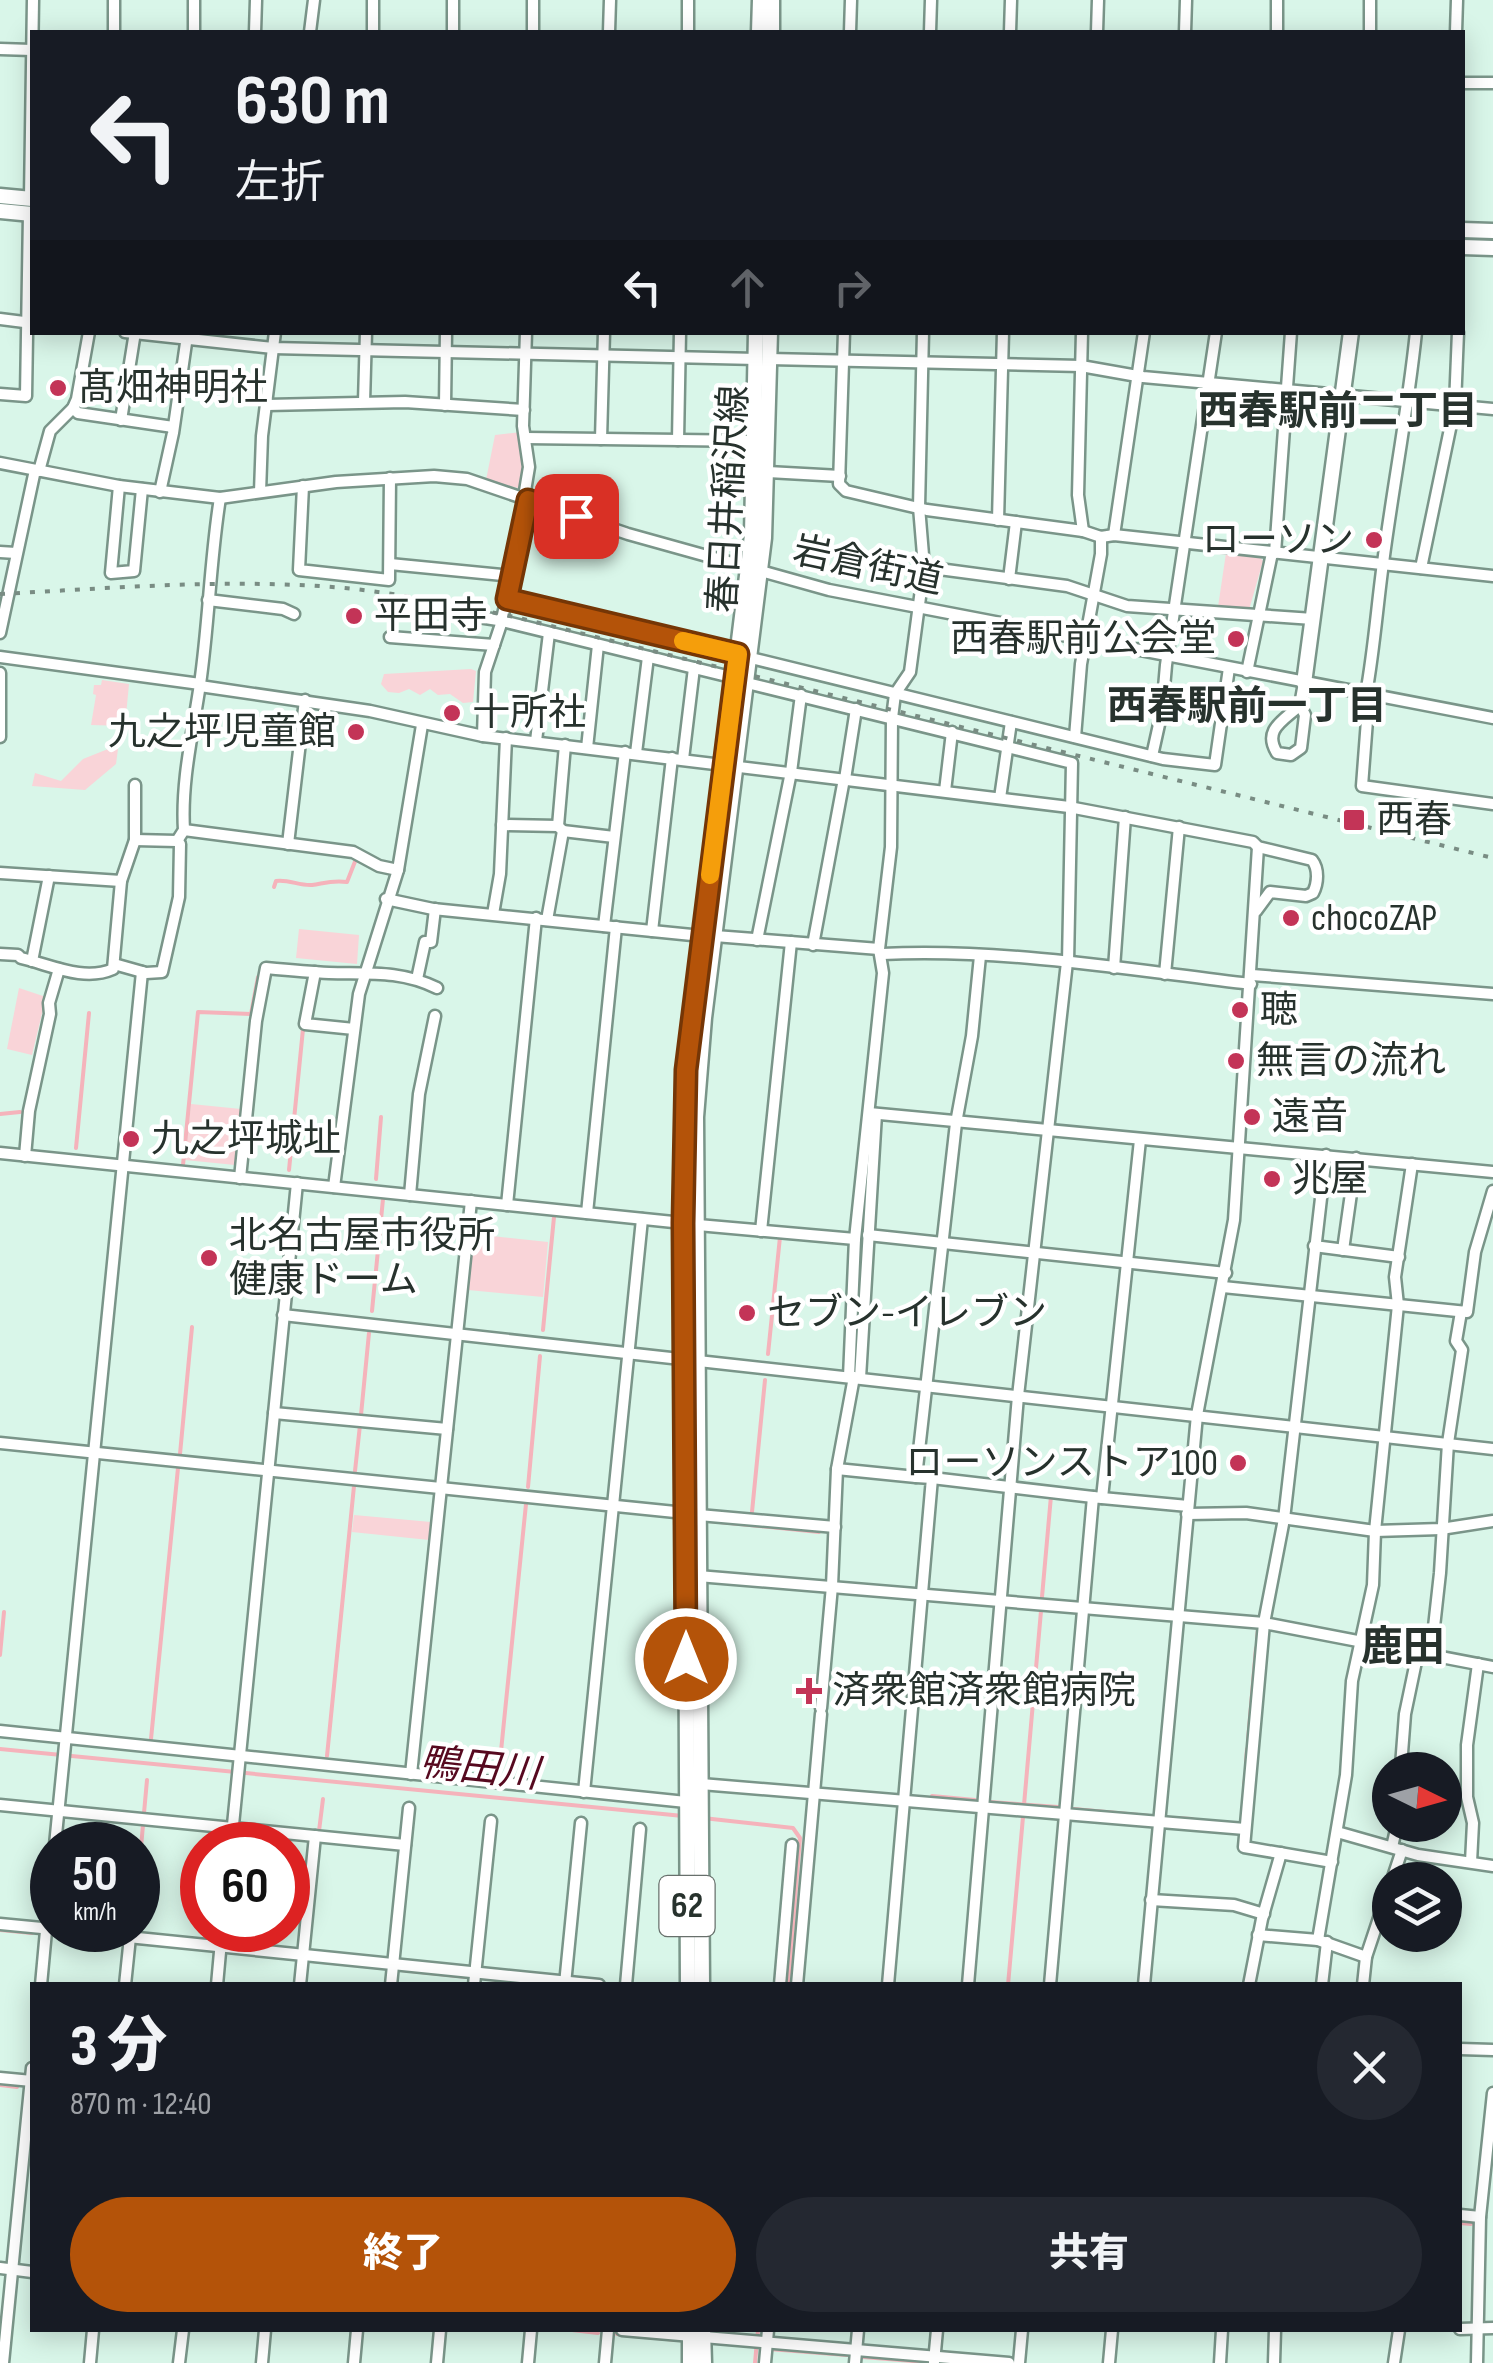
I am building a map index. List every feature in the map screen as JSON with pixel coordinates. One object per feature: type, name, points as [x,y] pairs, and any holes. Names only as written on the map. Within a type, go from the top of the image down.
[{"type":"main road","points":[[759,30],[760,0]]},
{"type":"main road","points":[[772,0],[772,30]]},
{"type":"main road","points":[[0,196],[30,206]]},
{"type":"main road","points":[[0,212],[30,206]]},
{"type":"main road","points":[[1465,230],[1493,231]]},
{"type":"main road","points":[[1465,247],[1493,248]]},
{"type":"main road","name":"春日井稲沢線","points":[[702,1982],[691,1806],[690,1224],[708,936],[768,472],[762,359],[757,335]]},
{"type":"main road","name":"春日井稲沢線","points":[[754,571],[756,442],[762,359],[769,335]]},
{"type":"main road","points":[[1304,683],[1352,335]]},
{"type":"main road","name":"春日井稲沢線","points":[[691,1806],[701,1784],[698,1576],[692,1514]]},
{"type":"main road","name":"春日井稲沢線","points":[[688,1982],[694,1829]]},
{"type":"main road","points":[[690,2363],[697,2334]]},
{"type":"main road","points":[[697,2334],[704,2363]]},
{"type":"street","points":[[32,30],[33,0]]},
{"type":"street","points":[[114,0],[114,30]]},
{"type":"street","points":[[194,0],[194,30]]},
{"type":"street","points":[[255,30],[256,0]]},
{"type":"street","points":[[310,30],[314,0]]},
{"type":"street","points":[[372,30],[373,0]]},
{"type":"street","points":[[453,30],[454,0]]},
{"type":"street","points":[[533,0],[533,30]]},
{"type":"street","points":[[610,0],[610,30]]},
{"type":"street","points":[[688,0],[688,30]]},
{"type":"street","points":[[850,30],[851,0]]},
{"type":"street","points":[[930,0],[930,30]]},
{"type":"street","points":[[1010,30],[1011,0]]},
{"type":"street","points":[[1097,30],[1098,0]]},
{"type":"street","points":[[1185,30],[1186,0]]},
{"type":"street","points":[[1276,30],[1277,0]]},
{"type":"street","points":[[1370,0],[1370,30]]},
{"type":"street","points":[[1456,30],[1457,0]]},
{"type":"street","points":[[0,49],[30,50]]},
{"type":"street","points":[[1465,83],[1493,83]]},
{"type":"street","points":[[0,320],[30,322],[26,396],[0,394]]},
{"type":"street","points":[[0,633],[37,470],[50,431],[73,408],[88,335]]},
{"type":"street","points":[[122,420],[135,335]]},
{"type":"street","points":[[260,492],[274,335]]},
{"type":"street","points":[[364,402],[366,335]]},
{"type":"street","points":[[444,405],[446,335]]},
{"type":"street","points":[[483,736],[485,672],[502,622],[526,498],[526,335]]},
{"type":"street","points":[[601,439],[604,335]]},
{"type":"street","points":[[678,440],[680,335]]},
{"type":"street","points":[[844,335],[839,484],[846,491],[919,508],[1101,537],[1114,535],[1493,576]]},
{"type":"street","points":[[798,1982],[832,1586],[837,1469],[854,1377],[868,1235],[881,951],[894,786],[892,718],[895,694],[910,672],[924,567],[919,508],[924,335]]},
{"type":"street","points":[[998,520],[1003,335]]},
{"type":"street","points":[[1082,335],[1078,495],[1082,531]]},
{"type":"street","points":[[1114,535],[1144,335]]},
{"type":"street","points":[[1152,756],[1162,711],[1216,335]]},
{"type":"street","points":[[1247,672],[1273,553],[1291,335]]},
{"type":"street","points":[[1416,335],[1383,564],[1362,786],[1493,804]]},
{"type":"street","points":[[1421,568],[1455,405],[1458,335]]},
{"type":"street","points":[[160,492],[186,336],[236,338],[272,348],[1081,366],[1138,376],[1493,409]]},
{"type":"street","points":[[267,405],[364,402],[524,410]]},
{"type":"street","points":[[73,408],[78,413],[173,428]]},
{"type":"street","points":[[526,438],[756,442]]},
{"type":"street","name":"岩倉街道","points":[[0,462],[142,490],[220,498],[390,478],[452,477],[754,571],[918,609],[1493,718]]},
{"type":"street","points":[[768,472],[840,476]]},
{"type":"street","points":[[303,486],[300,570],[390,580],[390,478]]},
{"type":"street","points":[[119,486],[112,573],[134,571],[142,490]]},
{"type":"street","points":[[114,964],[142,972],[162,972],[168,952],[181,881],[180,835],[188,749],[200,684],[220,498]]},
{"type":"street","points":[[1009,579],[1016,522]]},
{"type":"street","points":[[1075,737],[1084,642],[1101,537]]},
{"type":"street","points":[[0,552],[16,553]]},
{"type":"street","points":[[390,564],[512,576]]},
{"type":"street","points":[[924,567],[1094,592],[1127,606],[1312,620]]},
{"type":"street","points":[[507,599],[1152,756],[1215,765],[1229,668]]},
{"type":"street","points":[[208,600],[283,609],[294,614]]},
{"type":"street","points":[[396,604],[502,622],[1072,763],[1067,962],[1018,1396],[968,1982]]},
{"type":"street","points":[[536,741],[549,634]]},
{"type":"street","points":[[390,637],[494,645]]},
{"type":"street","points":[[587,748],[598,645]]},
{"type":"street","points":[[0,656],[305,700],[483,736],[1069,807],[1253,842],[1258,847],[1312,860],[1317,865],[1317,886],[1314,893],[1306,896],[1270,892],[1255,884]]},
{"type":"street","points":[[587,1213],[614,837],[648,657]]},
{"type":"street","points":[[652,931],[694,668]]},
{"type":"street","points":[[0,673],[0,737]]},
{"type":"street","points":[[1300,704],[1273,731],[1271,741],[1277,753],[1291,755],[1301,748],[1305,715],[1300,704],[1304,683]]},
{"type":"street","points":[[757,940],[791,772],[801,696]]},
{"type":"street","points":[[288,844],[305,700]]},
{"type":"street","points":[[813,945],[856,709]]},
{"type":"street","points":[[1000,798],[1012,722]]},
{"type":"street","points":[[334,1187],[364,972],[398,870],[422,725]]},
{"type":"street","points":[[945,791],[952,732]]},
{"type":"street","points":[[493,914],[498,892],[506,738]]},
{"type":"street","points":[[508,1204],[541,919],[560,828],[565,745]]},
{"type":"street","points":[[0,954],[18,954],[59,969],[100,975],[113,969],[121,881],[135,840],[136,785]]},
{"type":"street","points":[[1114,968],[1125,816]]},
{"type":"street","points":[[502,825],[560,828],[614,837]]},
{"type":"street","points":[[1165,974],[1180,827]]},
{"type":"street","points":[[135,840],[180,835],[288,844],[353,852],[378,866],[398,870]]},
{"type":"street","points":[[1144,1982],[1197,1415],[1226,1274],[1240,1148],[1258,847]]},
{"type":"street","points":[[0,873],[121,881]]},
{"type":"street","points":[[32,960],[49,876]]},
{"type":"street","points":[[1256,911],[1270,892]]},
{"type":"street","points":[[386,899],[435,909],[881,951],[1067,962],[1165,974],[1493,994]]},
{"type":"street","points":[[417,978],[426,942],[431,942],[435,909]]},
{"type":"street","points":[[761,1231],[790,942]]},
{"type":"street","points":[[916,1476],[956,1123],[972,1036],[980,956]]},
{"type":"street","points":[[240,1178],[256,1022],[266,968],[417,978],[437,988]]},
{"type":"street","points":[[24,1156],[49,1003],[59,969]]},
{"type":"street","points":[[57,1822],[142,972]]},
{"type":"street","points":[[316,972],[305,1024],[354,1029]]},
{"type":"street","points":[[410,1194],[419,1094],[435,1016]]},
{"type":"street","points":[[873,1113],[1493,1172]]},
{"type":"street","points":[[854,1377],[855,1239],[865,1124],[873,1113]]},
{"type":"street","points":[[1050,1982],[1083,1608],[1112,1406],[1140,1140]]},
{"type":"street","points":[[0,1153],[855,1239]]},
{"type":"street","points":[[1326,1155],[1284,1519],[1264,1623],[1244,1847],[1332,1862]]},
{"type":"street","points":[[1343,1250],[1356,1158]]},
{"type":"street","points":[[1322,1982],[1322,1941],[1346,1774],[1352,1682],[1373,1585],[1398,1305],[1396,1278],[1412,1164]]},
{"type":"street","points":[[233,1822],[297,1183]]},
{"type":"street","points":[[1224,1286],[1468,1312],[1475,1252],[1493,1191]]},
{"type":"street","points":[[411,1774],[470,1201]]},
{"type":"street","points":[[584,1792],[642,1219]]},
{"type":"street","points":[[868,1235],[1226,1274]]},
{"type":"street","points":[[1314,1246],[1398,1257]]},
{"type":"street","points":[[1431,1654],[1448,1444],[1462,1350],[1456,1341],[1461,1312]]},
{"type":"street","points":[[284,1315],[1493,1449]]},
{"type":"street","points":[[274,1413],[447,1429]]},
{"type":"street","points":[[0,1443],[835,1527]]},
{"type":"street","points":[[837,1469],[1010,1486],[1187,1510],[1246,1513],[1375,1531],[1441,1529],[1493,1521]]},
{"type":"street","points":[[888,1982],[932,1478]]},
{"type":"street","points":[[698,1576],[1264,1623],[1493,1667]]},
{"type":"street","points":[[1402,1752],[1405,1714],[1418,1652]]},
{"type":"street","points":[[1470,1862],[1473,1823],[1467,1746],[1478,1664]]},
{"type":"street","points":[[0,1731],[239,1760],[411,1774],[691,1806]]},
{"type":"street","points":[[701,1784],[1245,1829]]},
{"type":"street","points":[[0,1805],[180,1823]]},
{"type":"street","points":[[392,1982],[409,1808]]},
{"type":"street","points":[[474,1982],[490,1821]]},
{"type":"street","points":[[566,1982],[581,1824]]},
{"type":"street","points":[[626,1982],[640,1829]]},
{"type":"street","points":[[1337,1832],[1493,1866]]},
{"type":"street","points":[[310,1836],[406,1845]]},
{"type":"street","points":[[300,1982],[315,1836]]},
{"type":"street","points":[[1395,1862],[1397,1842]]},
{"type":"street","points":[[780,1982],[792,1845]]},
{"type":"street","points":[[1250,1982],[1281,1853]]},
{"type":"street","points":[[1151,1900],[1234,1905],[1264,1914]]},
{"type":"street","points":[[0,1924],[30,1927]]},
{"type":"street","points":[[1258,1935],[1322,1941],[1366,1957]]},
{"type":"street","points":[[1363,1982],[1372,1939]]},
{"type":"street","points":[[42,1982],[48,1952]]},
{"type":"street","points":[[125,1982],[128,1952]]},
{"type":"street","points":[[217,1982],[220,1952]]},
{"type":"street","points":[[282,1952],[551,1982]]},
{"type":"street","points":[[1462,2049],[1493,2050]]},
{"type":"street","points":[[0,2078],[30,2081]]},
{"type":"street","points":[[1477,2363],[1480,2214],[1493,2093]]},
{"type":"street","points":[[4,2363],[6,2269],[30,2095]]},
{"type":"street","points":[[1462,2216],[1493,2212]]},
{"type":"street","points":[[1462,2329],[1493,2328]]},
{"type":"street","points":[[90,2363],[93,2332]]},
{"type":"street","points":[[180,2363],[183,2332]]},
{"type":"street","points":[[262,2363],[266,2332]]},
{"type":"street","points":[[354,2363],[357,2332]]},
{"type":"street","points":[[437,2363],[440,2332]]},
{"type":"street","points":[[528,2363],[532,2332]]},
{"type":"street","points":[[605,2363],[608,2332]]},
{"type":"street","points":[[660,2332],[855,2357],[1008,2363]]},
{"type":"street","points":[[765,2363],[760,2343],[767,2332]]},
{"type":"street","points":[[855,2357],[858,2332]]},
{"type":"street","points":[[934,2360],[937,2332]]},
{"type":"street","points":[[1019,2363],[1022,2332]]},
{"type":"street","points":[[1109,2363],[1112,2332]]},
{"type":"street","points":[[1220,2363],[1222,2332]]},
{"type":"street","points":[[1274,2363],[1276,2332]]},
{"type":"street","points":[[1394,2363],[1399,2332]]},
{"type":"shaded area","points":[[522,432],[526,467],[522,489],[486,480],[495,435]]},
{"type":"shaded area","points":[[1226,553],[1259,556],[1263,561],[1249,610],[1218,607]]},
{"type":"shaded area","points":[[476,671],[473,702],[463,703],[450,694],[438,695],[430,689],[420,695],[409,689],[388,692],[381,684],[384,674]]},
{"type":"shaded area","points":[[102,680],[129,684],[125,726],[91,725],[94,685],[101,685]]},
{"type":"shaded area","points":[[113,747],[118,749],[116,764],[85,790],[32,786],[35,773],[61,781],[83,759]]},
{"type":"shaded area","points":[[299,929],[359,935],[357,964],[296,958]]},
{"type":"shaded area","points":[[19,988],[46,997],[32,1055],[7,1049]]},
{"type":"shaded area","points":[[191,1104],[241,1109],[235,1165],[185,1160]]},
{"type":"shaded area","points":[[474,1234],[548,1242],[543,1297],[468,1290]]},
{"type":"shaded area","points":[[354,1515],[431,1522],[429,1540],[352,1532]]},
{"type":"waterway","points":[[274,887],[276,881],[308,885],[347,882],[356,859]]},
{"type":"waterway","points":[[183,1165],[198,1012],[251,1014],[258,977]]},
{"type":"waterway","points":[[76,1148],[89,1013]]},
{"type":"waterway","points":[[289,1170],[303,1029]]},
{"type":"waterway","points":[[0,1114],[20,1112]]},
{"type":"waterway","points":[[376,1179],[381,1117]]},
{"type":"waterway","points":[[855,1342],[866,1191]]},
{"type":"waterway","points":[[372,1311],[383,1199]]},
{"type":"waterway","points":[[543,1330],[554,1217]]},
{"type":"waterway","points":[[768,1354],[780,1237]]},
{"type":"waterway","points":[[180,1454],[192,1327]]},
{"type":"waterway","points":[[361,1415],[369,1333]]},
{"type":"waterway","points":[[528,1487],[540,1356]]},
{"type":"waterway","points":[[752,1512],[765,1380]]},
{"type":"waterway","points":[[355,1471],[360,1425]]},
{"type":"waterway","points":[[151,1739],[178,1468]]},
{"type":"waterway","points":[[327,1756],[354,1486]]},
{"type":"waterway","points":[[1042,1597],[1051,1496]]},
{"type":"waterway","points":[[499,1771],[526,1504]]},
{"type":"waterway","points":[[710,1521],[819,1532]]},
{"type":"waterway","points":[[1024,1805],[1041,1611]]},
{"type":"waterway","points":[[0,1655],[4,1612]]},
{"type":"waterway","points":[[1257,1640],[1258,1629]]},
{"type":"waterway","points":[[1248,1741],[1256,1648]]},
{"type":"waterway","name":"鴨田川","points":[[0,1749],[683,1816]]},
{"type":"waterway","points":[[1246,1763],[1247,1749]]},
{"type":"waterway","points":[[1244,1785],[1245,1779]]},
{"type":"waterway","points":[[144,1813],[147,1780]]},
{"type":"waterway","points":[[932,1796],[975,1800]]},
{"type":"waterway","points":[[319,1831],[323,1799]]},
{"type":"waterway","points":[[990,1802],[1058,1807]]},
{"type":"waterway","points":[[1074,1809],[1149,1816]]},
{"type":"waterway","points":[[1008,1982],[1023,1817]]},
{"type":"waterway","name":"鴨田川","points":[[703,1818],[793,1828],[800,1838],[788,1982]]},
{"type":"waterway","points":[[1172,1818],[1192,1819]]},
{"type":"waterway","points":[[0,1930],[30,1933]]},
{"type":"waterway","points":[[160,1945],[180,1947]]},
{"type":"waterway","points":[[229,1952],[294,1959]]},
{"type":"waterway","points":[[312,1961],[384,1968]]},
{"type":"waterway","points":[[402,1970],[467,1977]]},
{"type":"waterway","points":[[490,1979],[518,1982]]},
{"type":"waterway","points":[[0,2085],[17,2087]]},
{"type":"waterway","points":[[1462,2223],[1471,2224]]},
{"type":"waterway","points":[[589,2332],[598,2333]]},
{"type":"waterway","name":"鴨田川","points":[[755,2363],[758,2332]]},
{"type":"waterway","points":[[617,2334],[677,2340]]},
{"type":"waterway","points":[[769,2349],[847,2355]]},
{"type":"waterway","points":[[863,2357],[925,2362]]},
{"type":"railway","points":[[0,594],[259,584],[345,588],[433,601],[519,618],[1493,858]]},
{"type":"slow traffic","points":[[683,641],[738,654],[710,875]]},
{"type":"place","name":"髙畑神明社","points":[[58,388]]},
{"type":"place","name":"ローソン","points":[[1374,540]]},
{"type":"place","name":"平田寺","points":[[354,616]]},
{"type":"place","name":"西春駅前公会堂","points":[[1236,639]]},
{"type":"place","name":"十所社","points":[[452,713]]},
{"type":"place","name":"九之坪児童館","points":[[356,732]]},
{"type":"place","name":"西春","points":[[1354,820]]},
{"type":"place","name":"chocoZAP","points":[[1291,918]]},
{"type":"place","name":"聴","points":[[1240,1010]]},
{"type":"place","name":"無言の流れ","points":[[1236,1061]]},
{"type":"place","name":"遠音","points":[[1252,1117]]},
{"type":"place","name":"九之坪城址","points":[[131,1139]]},
{"type":"place","name":"兆屋","points":[[1272,1179]]},
{"type":"place","name":"北名古屋市役所 健康ドーム","points":[[209,1258]]},
{"type":"place","name":"セブン-イレブン","points":[[747,1313]]},
{"type":"place","name":"ローソンストア100","points":[[1238,1463]]},
{"type":"place","name":"済衆館済衆館病院","points":[[809,1691]]},
{"type":"district","name":"西春駅前二丁目","points":[[1338,412]]},
{"type":"district","name":"西春駅前一丁目","points":[[1247,707]]},
{"type":"district","name":"鹿田","points":[[1403,1648]]},
{"type":"route","points":[[576,516],[528,500],[507,599],[738,654],[686,1070],[686,1659]]}]
